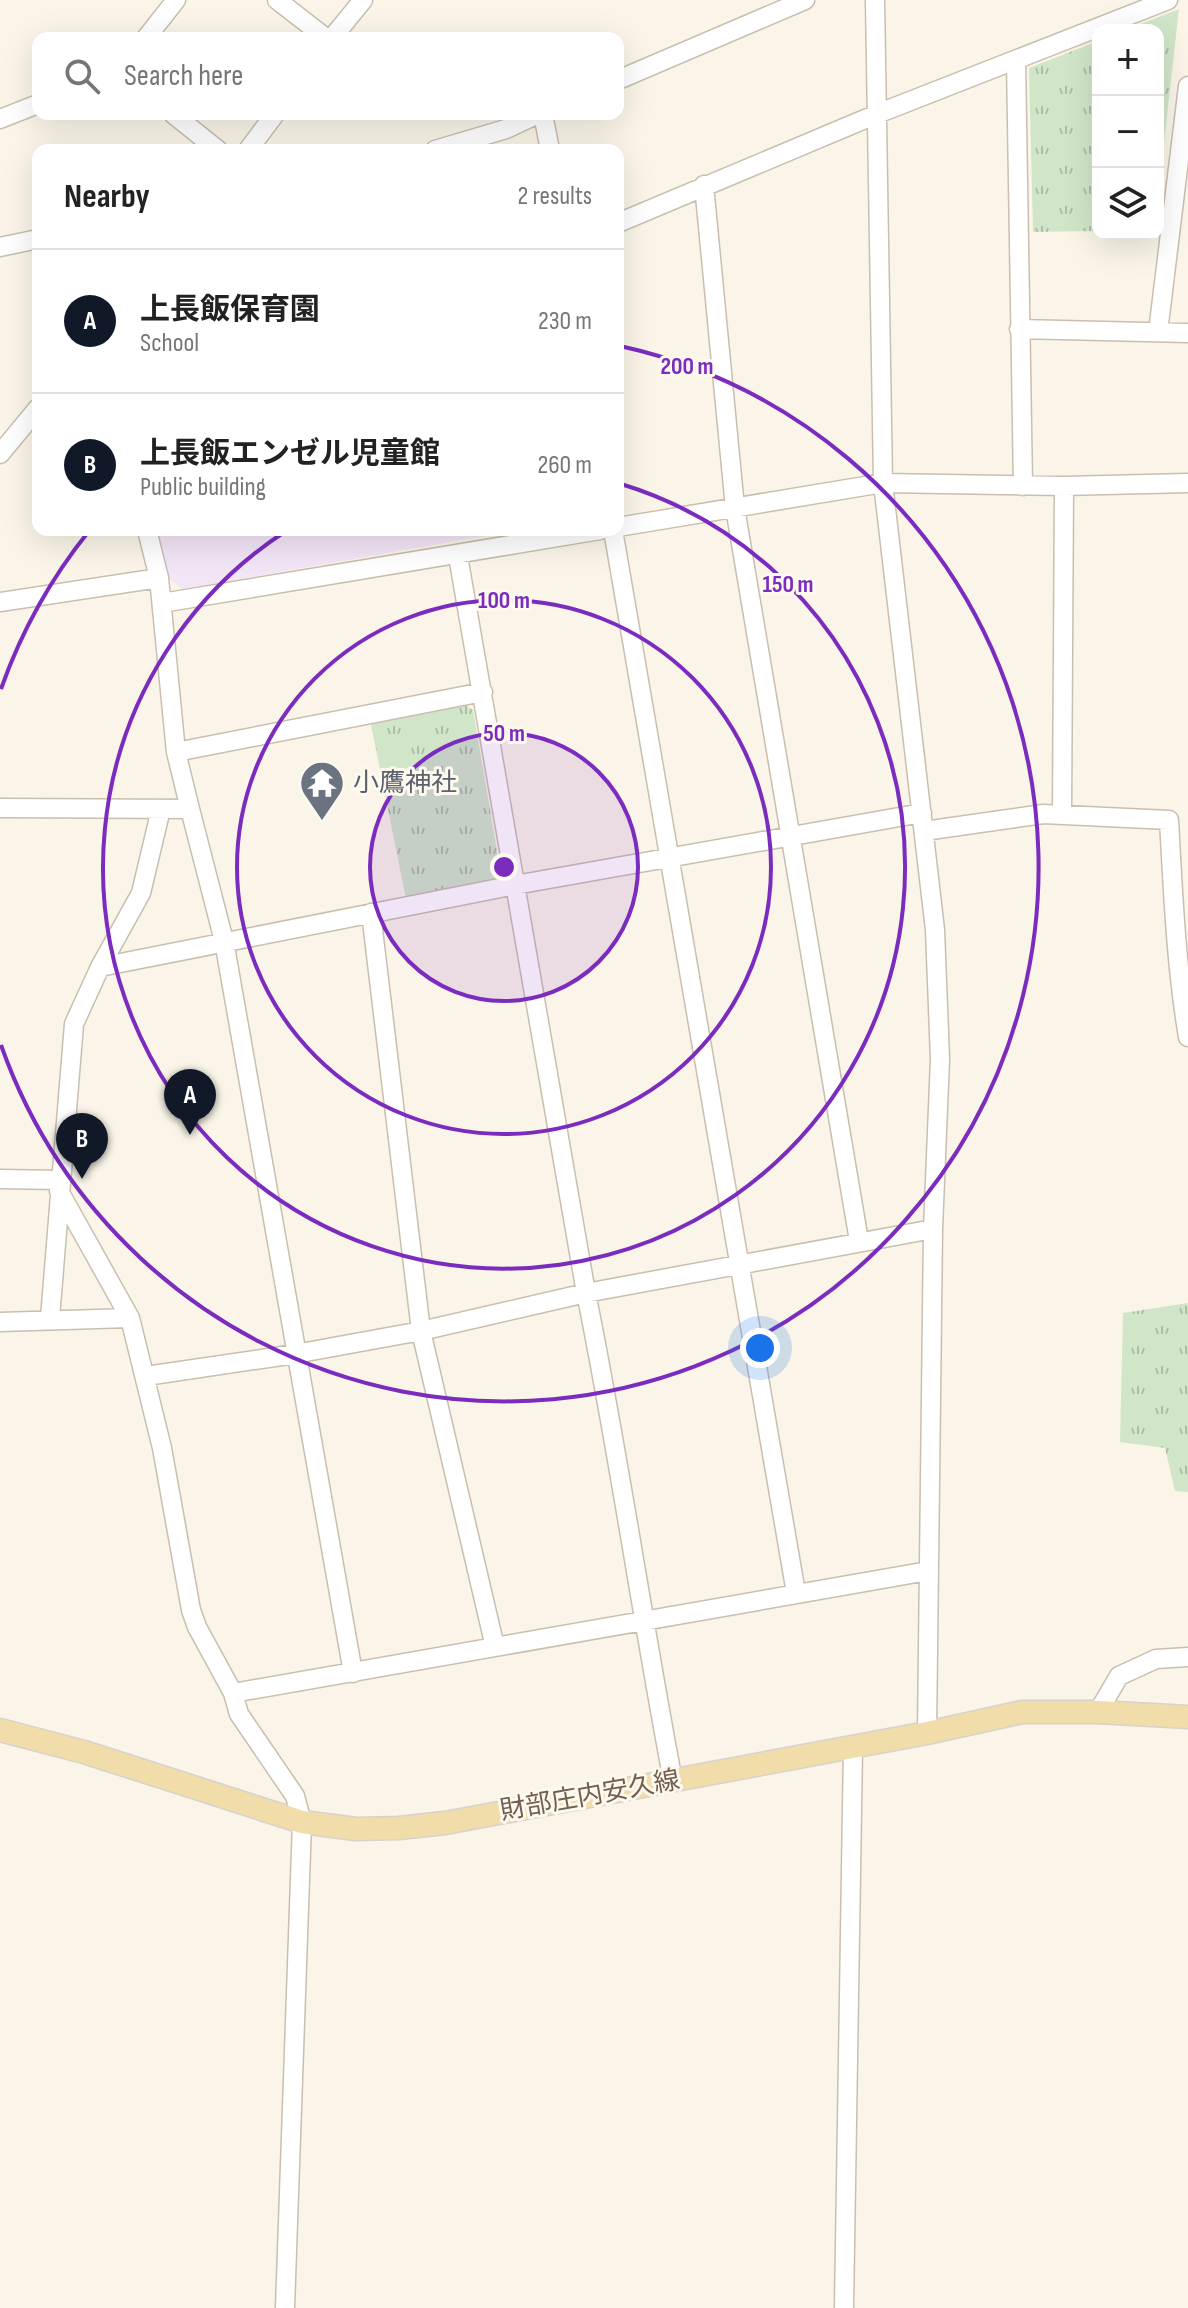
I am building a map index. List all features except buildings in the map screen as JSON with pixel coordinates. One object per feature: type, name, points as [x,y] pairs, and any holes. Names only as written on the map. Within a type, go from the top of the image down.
[{"type":"main road","name":"財部庄内安久線","points":[[0,1730],[84,1752],[302,1822],[356,1829],[445,1823],[927,1733],[1022,1712],[1188,1717]]},
{"type":"street","points":[[151,32],[176,0]]},
{"type":"street","points":[[277,0],[318,32]]},
{"type":"street","points":[[337,32],[363,0]]},
{"type":"street","points":[[624,77],[805,0]]},
{"type":"street","points":[[875,0],[883,483],[935,930],[940,1059],[933,1229],[927,1733]]},
{"type":"street","points":[[624,220],[877,114],[1168,0]]},
{"type":"street","points":[[1016,60],[1023,486]]},
{"type":"street","points":[[1158,332],[1184,154],[1188,86]]},
{"type":"street","points":[[0,119],[32,106]]},
{"type":"street","points":[[180,120],[210,144]]},
{"type":"street","points":[[252,144],[270,120]]},
{"type":"street","points":[[455,144],[527,120]]},
{"type":"street","points":[[542,120],[548,144]]},
{"type":"street","points":[[704,185],[735,508],[859,1241]]},
{"type":"street","points":[[0,247],[32,240]]},
{"type":"street","points":[[1019,329],[1188,333]]},
{"type":"street","points":[[0,454],[32,415]]},
{"type":"street","points":[[624,527],[883,483],[1023,486],[1188,483]]},
{"type":"street","points":[[1062,814],[1064,486]]},
{"type":"street","points":[[148,536],[159,578],[176,752],[224,941],[353,1673]]},
{"type":"street","points":[[162,603],[567,536]]},
{"type":"street","points":[[617,536],[668,858],[796,1593]]},
{"type":"street","points":[[458,556],[673,1781]]},
{"type":"street","points":[[0,602],[159,578]]},
{"type":"street","points":[[176,752],[483,692]]},
{"type":"street","points":[[0,808],[190,809]]},
{"type":"street","points":[[50,1318],[74,1024],[100,967],[141,893],[161,809]]},
{"type":"street","points":[[100,967],[515,885],[789,835],[1043,814],[1169,820],[1174,916],[1183,932],[1181,999],[1188,1037]]},
{"type":"street","points":[[371,913],[421,1331],[495,1647]]},
{"type":"street","points":[[0,1179],[59,1185]]},
{"type":"street","points":[[59,1185],[130,1318],[162,1448],[191,1610],[197,1627],[233,1693],[239,1714],[295,1796],[302,1822],[285,2308]]},
{"type":"street","points":[[146,1376],[421,1331],[586,1293],[933,1229]]},
{"type":"street","points":[[0,1322],[50,1318],[130,1318]]},
{"type":"street","points":[[233,1693],[928,1571]]},
{"type":"street","points":[[1098,1712],[1119,1676],[1156,1659],[1188,1657]]},
{"type":"street","points":[[844,2308],[853,1747]]},
{"type":"shaded area","points":[[157,536],[484,536],[183,589],[168,578]]},
{"type":"green space","points":[[1179,9],[1164,142],[1164,24],[1141,24]]},
{"type":"green space","points":[[1092,43],[1092,231],[1033,232],[1029,68]]},
{"type":"green space","points":[[462,703],[473,710],[501,875],[497,882],[406,899],[370,720]]},
{"type":"green space","points":[[1188,1303],[1188,1492],[1175,1491],[1165,1448],[1120,1442],[1123,1313]]},
{"type":"place","name":"小鷹神社","points":[[322,822]]},
{"type":"place","name":"上長飯保育園","points":[[190,1135]]},
{"type":"place","name":"上長飯エンゼル児童館","points":[[82,1179]]}]
